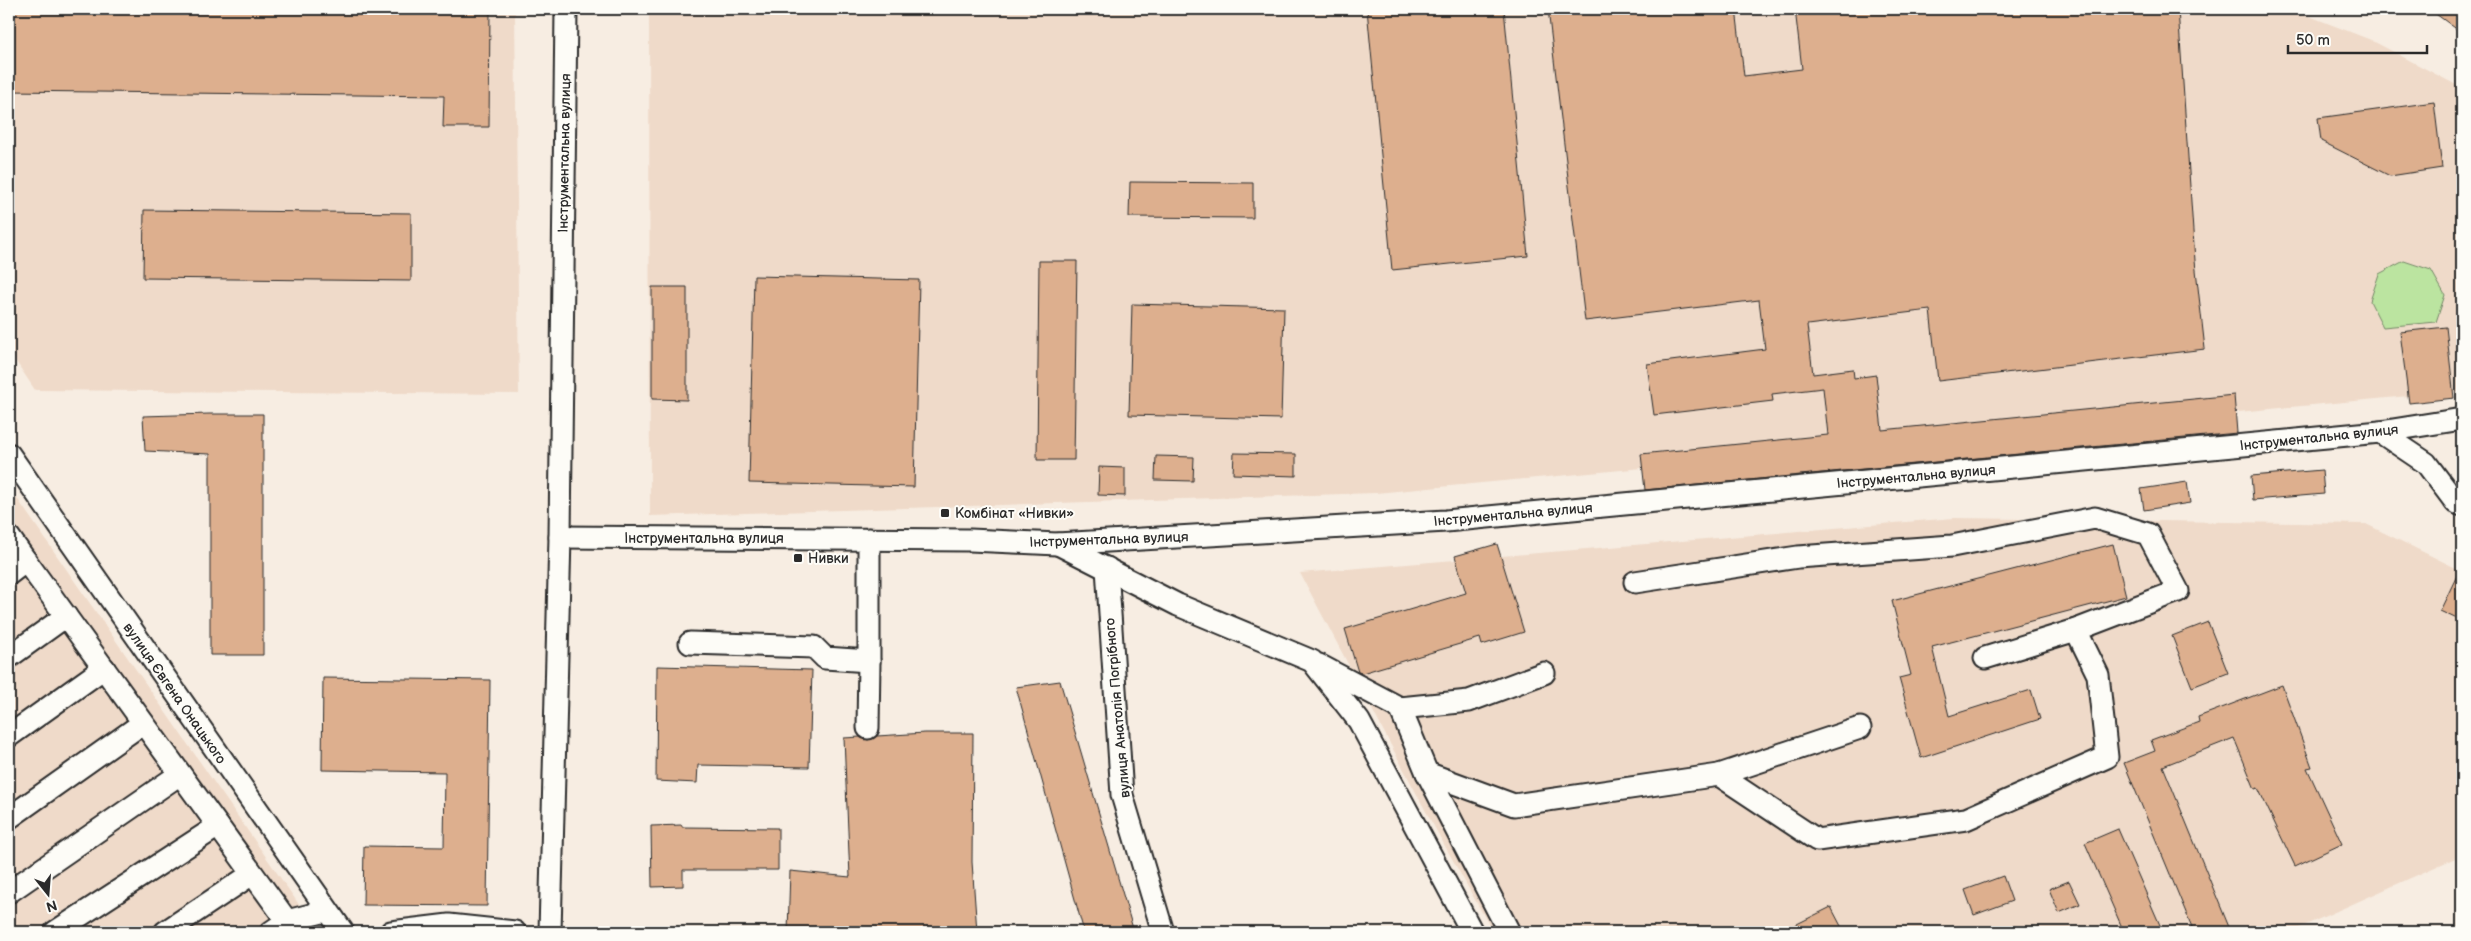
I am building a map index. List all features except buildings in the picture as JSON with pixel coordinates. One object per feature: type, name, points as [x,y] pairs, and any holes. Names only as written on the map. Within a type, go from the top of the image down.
[{"type":"street","name":"Інструментальна вулиця","points":[[550,932],[560,537],[566,9]]},
{"type":"street","name":"Інструментальна вулиця","points":[[560,537],[970,540],[1057,544],[1446,521],[2380,432],[2462,419]]},
{"type":"street","points":[[2380,432],[2426,463],[2456,503],[2462,505]]},
{"type":"street","name":"вулиця Євгена Онацького","points":[[9,454],[326,911],[343,932]]},
{"type":"street","points":[[1635,582],[1798,557],[1952,546],[2094,518],[2148,534],[2178,591],[2076,630],[1984,658]]},
{"type":"street","points":[[9,537],[252,874],[279,927],[326,911]]},
{"type":"street","points":[[868,728],[869,539]]},
{"type":"street","points":[[1057,544],[1178,604],[1312,661],[1400,708],[1470,700],[1544,673]]},
{"type":"street","points":[[9,574],[26,561]]},
{"type":"street","name":"вулиця Анатолія Погрібного","points":[[1107,568],[1122,795],[1163,932]]},
{"type":"street","points":[[9,656],[66,616]]},
{"type":"street","points":[[1720,775],[1817,840],[1966,818],[2107,757],[2098,675],[2076,630]]},
{"type":"street","points":[[690,643],[814,647],[826,658],[869,661]]},
{"type":"street","points":[[1312,661],[1359,721],[1472,932]]},
{"type":"street","points":[[9,736],[104,668]]},
{"type":"street","points":[[1400,708],[1427,773],[1509,932]]},
{"type":"street","points":[[9,818],[143,722]]},
{"type":"street","points":[[1427,773],[1514,805],[1720,775],[1860,728]]},
{"type":"street","points":[[9,892],[180,774]]},
{"type":"street","points":[[55,932],[218,826]]},
{"type":"street","points":[[165,932],[252,874]]},
{"type":"street","points":[[391,932],[449,925],[515,932]]},
{"type":"shaded area","points":[[9,9],[515,9],[519,394],[35,390],[9,351]]},
{"type":"shaded area","points":[[649,9],[2291,9],[2371,40],[2462,88],[2462,391],[1376,493],[650,516]]},
{"type":"shaded area","points":[[12,491],[318,932],[9,932],[9,492]]},
{"type":"shaded area","points":[[1954,518],[2366,524],[2462,571],[2462,855],[2290,932],[1493,932],[1431,821],[1300,573]]},
{"type":"green space","points":[[2404,261],[2431,270],[2445,295],[2436,322],[2383,327],[2370,301],[2379,274]]},
{"type":"place","name":"Комбінат «Нивки»","points":[[945,513]]},
{"type":"place","name":"Нивки","points":[[798,558]]}]
